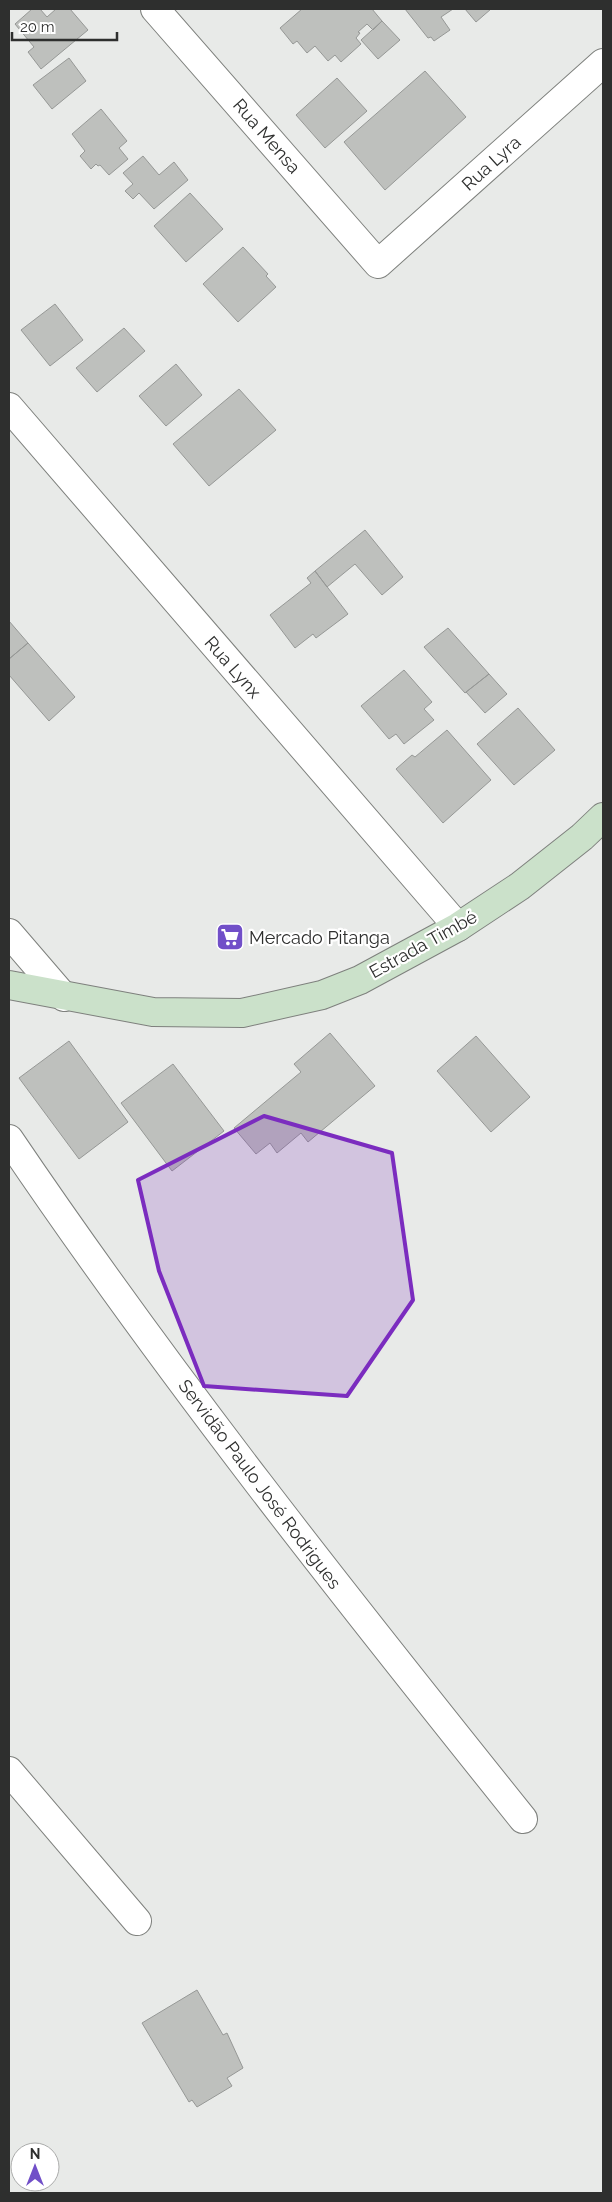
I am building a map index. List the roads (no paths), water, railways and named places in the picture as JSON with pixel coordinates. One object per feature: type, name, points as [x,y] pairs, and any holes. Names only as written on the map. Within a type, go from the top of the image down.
[{"type":"street","name":"Rua Mensa","points":[[155,9],[378,264]]},
{"type":"street","name":"Rua Lyra","points":[[378,264],[603,63]]},
{"type":"street","name":"Rua Lynx","points":[[9,408],[458,927]]},
{"type":"street","name":"Estrada Timbé","points":[[9,985],[64,997],[153,1012],[242,1013],[280,1006],[322,995],[360,980],[458,927],[520,886],[582,837],[603,817]]},
{"type":"street","points":[[9,933],[64,997]]},
{"type":"street","name":"Servidão Paulo José Rodrigues","points":[[9,1139],[73,1234],[302,1542],[523,1819]]},
{"type":"street","points":[[9,1771],[137,1921]]},
{"type":"place","name":"Mercado Pitanga","points":[[230,937]]}]
